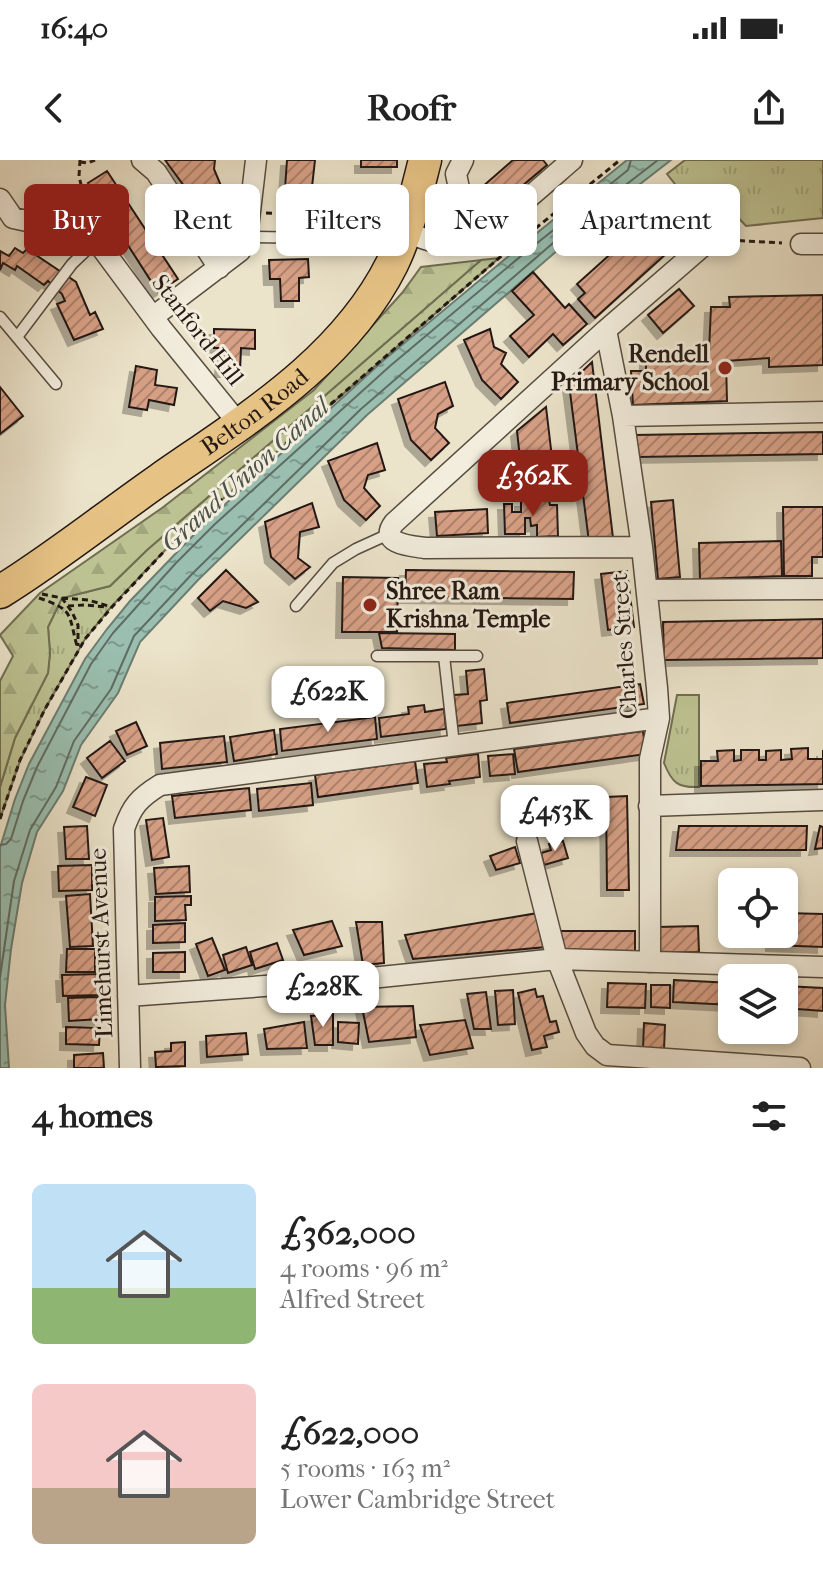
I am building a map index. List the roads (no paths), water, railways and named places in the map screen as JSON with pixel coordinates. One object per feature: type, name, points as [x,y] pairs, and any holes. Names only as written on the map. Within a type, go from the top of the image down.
[{"type":"main road","name":"Belton Road","points":[[409,222],[425,160]]},
{"type":"main road","name":"Belton Road","points":[[19,587],[117,509],[239,424],[319,361],[372,298],[396,256]]},
{"type":"street","points":[[142,160],[156,172],[219,268]]},
{"type":"street","points":[[254,184],[256,160]]},
{"type":"street","points":[[458,184],[456,174],[463,160]]},
{"type":"street","points":[[537,189],[572,160]]},
{"type":"street","name":"Stanford Hill","points":[[0,199],[13,218],[24,220]]},
{"type":"street","points":[[801,244],[823,244]]},
{"type":"street","name":"Stanford Hill","points":[[108,256],[239,424]]},
{"type":"street","points":[[153,317],[234,256]]},
{"type":"street","points":[[642,547],[425,548],[401,544],[392,540],[389,534],[394,523],[691,256]]},
{"type":"street","name":"Charles Street","points":[[606,330],[623,416],[642,547],[659,718],[650,759],[650,962]]},
{"type":"street","points":[[623,416],[823,412]]},
{"type":"street","points":[[647,590],[823,589]]},
{"type":"street","points":[[454,745],[659,718]]},
{"type":"street","name":"Limehurst Avenue","points":[[130,1068],[124,829],[131,809],[144,795],[160,785],[454,745]]},
{"type":"street","points":[[649,806],[823,800]]},
{"type":"street","points":[[527,841],[557,959],[586,1033],[595,1046],[607,1055],[800,1068]]},
{"type":"street","points":[[128,996],[361,979],[557,959],[823,967]]},
{"type":"lane","points":[[17,337],[80,256]]},
{"type":"lane","points":[[0,317],[56,384]]},
{"type":"lane","points":[[296,606],[333,563],[389,534]]},
{"type":"lane","points":[[377,656],[477,656]]},
{"type":"lane","points":[[444,656],[454,745]]},
{"type":"water","points":[[627,160],[671,160],[640,184],[597,184]]},
{"type":"water","points":[[553,220],[553,254],[367,415],[198,580],[140,642],[118,693],[81,745],[63,791],[37,832],[22,883],[11,949],[5,1005],[9,1068],[0,1068],[0,848],[29,764],[85,659],[130,601],[210,518],[384,360],[509,256],[537,256],[537,233]]},
{"type":"place","name":"Rendell Primary School","points":[[725,368]]},
{"type":"place","name":"Shree Ram Krishna Temple","points":[[370,605]]},
{"type":"water label","name":"Grand Union Canal","points":[[245,475]]}]
